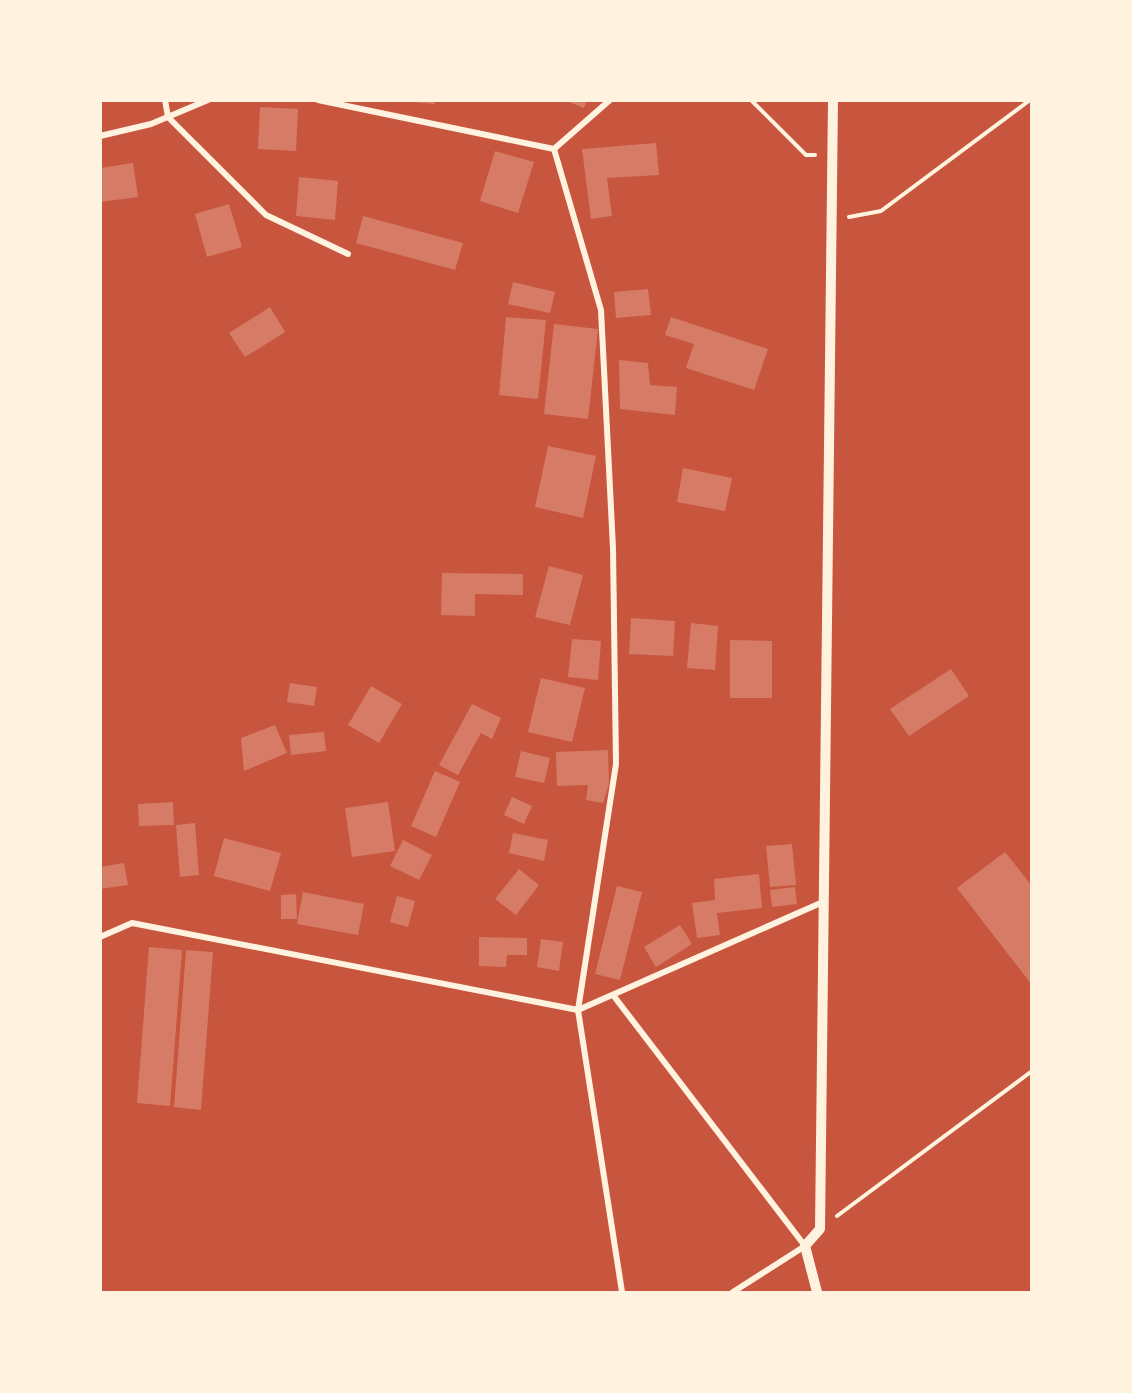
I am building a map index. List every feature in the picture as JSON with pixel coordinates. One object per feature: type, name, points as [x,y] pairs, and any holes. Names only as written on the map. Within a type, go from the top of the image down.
[{"type":"street","points":[[165,100],[168,117],[266,215],[348,254]]},
{"type":"street","points":[[100,136],[151,124],[208,100]]},
{"type":"street","points":[[318,100],[554,149]]},
{"type":"street","points":[[554,149],[610,100]]},
{"type":"street","points":[[733,1293],[805,1246],[820,1229],[833,100]]},
{"type":"street","points":[[554,149],[601,310],[614,548],[616,764],[579,1010],[622,1293]]},
{"type":"street","points":[[100,937],[132,923],[579,1010],[823,902]]},
{"type":"street","points":[[613,995],[805,1246],[817,1293]]},
{"type":"path","points":[[751,100],[806,155],[834,155]]},
{"type":"path","points":[[831,220],[880,211],[1030,100]]},
{"type":"path","points":[[820,1229],[1032,1071]]},
{"type":"building","points":[[412,100],[435,100],[435,104],[412,102]]},
{"type":"building","points":[[564,100],[587,100],[584,108]]},
{"type":"building","points":[[260,107],[298,109],[296,151],[258,149]]},
{"type":"building","points":[[656,143],[659,175],[607,178],[612,216],[591,219],[582,149]]},
{"type":"building","points":[[495,151],[534,162],[518,213],[480,201]]},
{"type":"building","points":[[133,163],[138,197],[100,202],[100,168]]},
{"type":"building","points":[[299,177],[338,181],[335,220],[296,216]]},
{"type":"building","points":[[229,204],[242,247],[207,257],[195,214]]},
{"type":"building","points":[[363,216],[463,243],[455,270],[356,243]]},
{"type":"building","points":[[513,282],[555,292],[550,313],[508,304]]},
{"type":"building","points":[[648,289],[651,315],[616,318],[614,292]]},
{"type":"building","points":[[270,307],[285,332],[245,357],[229,333]]},
{"type":"building","points":[[506,317],[546,320],[538,399],[499,395]]},
{"type":"building","points":[[671,317],[768,349],[754,390],[686,368],[694,344],[665,335]]},
{"type":"building","points":[[554,324],[598,329],[588,419],[544,414]]},
{"type":"building","points":[[619,360],[648,363],[650,385],[677,387],[675,415],[620,409]]},
{"type":"building","points":[[548,446],[596,456],[583,518],[535,507]]},
{"type":"building","points":[[683,468],[732,478],[725,511],[677,502]]},
{"type":"building","points":[[549,566],[583,575],[570,625],[535,617]]},
{"type":"building","points":[[442,573],[523,574],[523,595],[475,594],[475,616],[441,615]]},
{"type":"building","points":[[631,618],[675,621],[673,656],[629,654]]},
{"type":"building","points":[[691,623],[718,626],[715,670],[687,668]]},
{"type":"building","points":[[572,639],[601,641],[598,680],[568,677]]},
{"type":"building","points":[[730,640],[772,641],[772,698],[730,698]]},
{"type":"building","points":[[951,669],[969,696],[909,736],[890,709]]},
{"type":"building","points":[[541,678],[585,688],[572,742],[528,732]]},
{"type":"building","points":[[290,683],[317,687],[314,706],[287,702]]},
{"type":"building","points":[[371,686],[402,704],[379,743],[348,725]]},
{"type":"building","points":[[472,704],[501,718],[492,739],[481,733],[458,775],[439,765]]},
{"type":"building","points":[[275,725],[287,753],[244,771],[241,738]]},
{"type":"building","points":[[324,732],[326,751],[291,755],[289,735]]},
{"type":"building","points":[[608,750],[609,784],[603,803],[586,800],[588,785],[557,786],[556,752]]},
{"type":"building","points":[[521,751],[550,758],[544,783],[515,777]]},
{"type":"building","points":[[435,771],[460,782],[436,837],[411,826]]},
{"type":"building","points":[[512,797],[532,806],[524,824],[504,815]]},
{"type":"building","points":[[173,802],[174,825],[139,826],[138,804]]},
{"type":"building","points":[[388,802],[395,851],[352,857],[345,808]]},
{"type":"building","points":[[195,823],[199,875],[180,877],[176,825]]},
{"type":"building","points":[[513,833],[548,840],[544,861],[509,853]]},
{"type":"building","points":[[224,838],[281,853],[270,891],[214,876]]},
{"type":"building","points":[[403,840],[432,855],[419,880],[390,866]]},
{"type":"building","points":[[792,844],[796,885],[770,887],[766,846]]},
{"type":"building","points":[[1005,852],[1032,886],[1032,985],[957,888]]},
{"type":"building","points":[[124,863],[128,885],[100,889],[100,867]]},
{"type":"building","points":[[519,869],[539,885],[516,915],[495,899]]},
{"type":"building","points":[[759,874],[762,908],[717,913],[720,935],[697,938],[692,903],[715,900],[714,879]]},
{"type":"building","points":[[617,886],[642,892],[620,980],[595,974]]},
{"type":"building","points":[[795,887],[797,904],[772,907],[770,890]]},
{"type":"building","points":[[303,892],[364,904],[358,935],[297,924]]},
{"type":"building","points":[[296,894],[297,919],[281,919],[281,895]]},
{"type":"building","points":[[397,896],[415,901],[408,927],[390,922]]},
{"type":"building","points":[[680,925],[692,944],[656,967],[644,947]]},
{"type":"building","points":[[479,937],[527,938],[527,955],[507,955],[506,967],[479,966]]},
{"type":"building","points":[[541,939],[563,942],[559,971],[537,967]]},
{"type":"building","points":[[149,947],[182,950],[170,1106],[137,1103]]},
{"type":"building","points":[[186,950],[213,952],[201,1110],[174,1107]]}]
